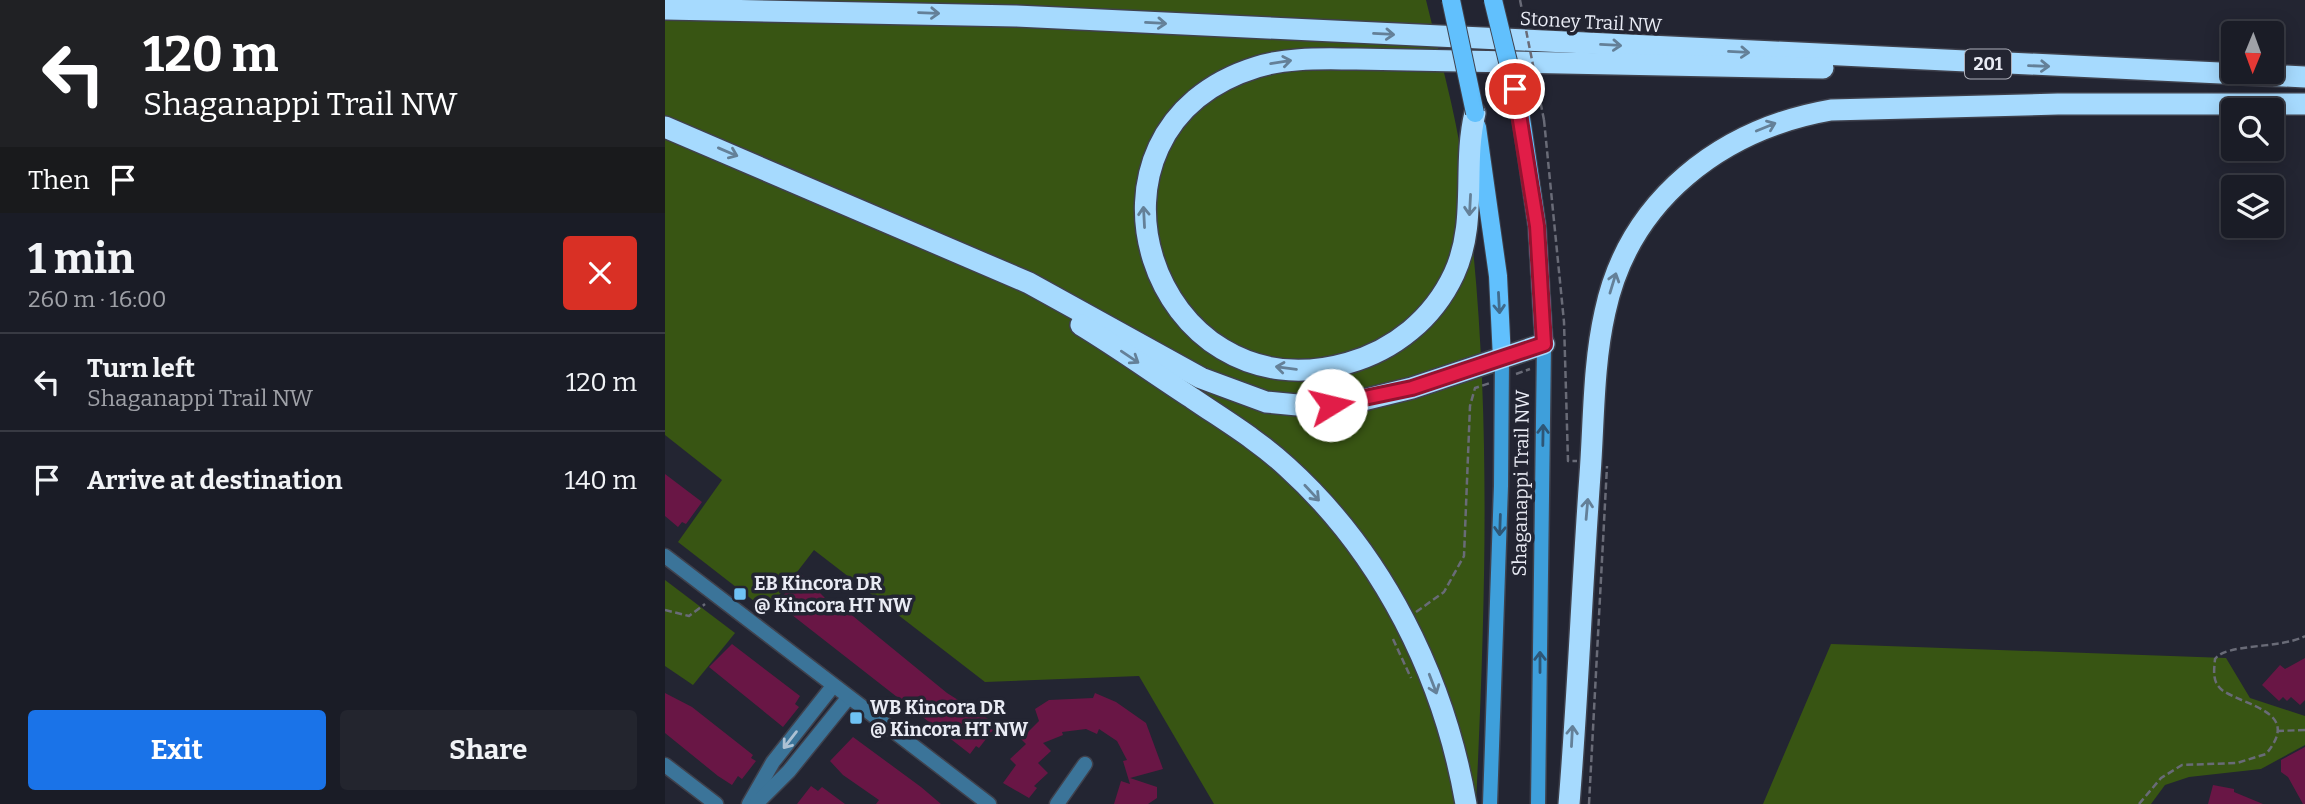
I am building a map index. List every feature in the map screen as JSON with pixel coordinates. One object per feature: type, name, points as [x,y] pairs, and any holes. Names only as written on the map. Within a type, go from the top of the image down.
[{"type":"highway","name":"Stoney Trail NW","points":[[665,9],[1016,16],[1974,64],[2305,77]]},
{"type":"highway","points":[[1475,113],[1470,135],[1470,211],[1461,258],[1432,309],[1405,336],[1388,347],[1362,359],[1318,370],[1265,365],[1216,345],[1178,312],[1165,292],[1153,266],[1144,218],[1147,181],[1153,160],[1166,134],[1186,109],[1209,89],[1258,66],[1309,59],[1787,69],[1974,64]]},
{"type":"highway","points":[[1569,804],[1581,573],[1604,312],[1626,247],[1644,220],[1683,174],[1724,147],[1763,127],[1797,116],[1831,110],[2058,104],[2305,104]]},
{"type":"highway","points":[[665,127],[1030,283],[1201,378],[1266,401],[1308,406],[1359,401],[1502,369],[1544,354]]},
{"type":"highway","points":[[901,226],[1070,319],[1253,439],[1287,467],[1347,532],[1380,579],[1404,620],[1431,677],[1446,720],[1466,804]]},
{"type":"main road","name":"Shaganappi Trail NW","points":[[1451,0],[1475,113],[1498,276],[1502,369],[1501,486],[1490,804]]},
{"type":"main road","name":"Shaganappi Trail NW","points":[[1493,0],[1520,111],[1537,226],[1544,354],[1538,804]]},
{"type":"street","points":[[665,555],[989,804]]},
{"type":"street","points":[[749,804],[773,762],[833,686]]},
{"type":"street","points":[[756,804],[789,771],[848,698]]},
{"type":"street","points":[[1057,804],[1085,764]]},
{"type":"street","points":[[665,765],[716,804]]},
{"type":"path","points":[[1520,0],[1543,120]]},
{"type":"path","points":[[1414,684],[1393,640],[1393,624],[1404,620],[1444,592],[1464,556],[1470,406],[1475,388],[1502,369],[1544,354],[1565,358]]},
{"type":"path","points":[[665,610],[689,616],[707,603]]},
{"type":"path","points":[[2139,804],[2172,769],[2259,758],[2271,748],[2277,732],[2270,713],[2223,690],[2214,676],[2215,659],[2225,651],[2282,646],[2305,636]]},
{"type":"path","points":[[2277,732],[2305,730]]},
{"type":"green space","points":[[665,0],[1426,0],[1460,144],[1473,244],[1479,324],[1485,484],[1476,804],[1214,804],[1139,676],[985,682],[814,550],[767,611],[678,542],[722,480],[665,435]]},
{"type":"green space","points":[[665,580],[735,633],[693,685],[665,666]]},
{"type":"green space","points":[[1831,644],[2226,658],[2250,698],[2305,716],[2305,745],[2261,769],[2189,777],[2165,785],[2151,804],[1763,804]]},
{"type":"building","points":[[665,474],[702,502],[686,524],[682,522],[678,527],[665,516]]},
{"type":"building","points":[[799,572],[825,598],[823,601],[840,614],[845,616],[848,612],[947,693],[993,722],[989,727],[993,730],[979,748],[976,746],[970,754],[778,604]]},
{"type":"building","points":[[732,644],[800,696],[795,704],[799,707],[783,727],[709,667]]},
{"type":"building","points":[[2305,658],[2305,700],[2300,705],[2291,697],[2287,701],[2283,697],[2279,701],[2262,685],[2280,665],[2285,669]]},
{"type":"building","points":[[665,693],[692,707],[753,755],[751,758],[756,761],[742,779],[738,776],[732,785],[665,733]]},
{"type":"building","points":[[1095,693],[1116,702],[1146,723],[1163,769],[1130,778],[1157,787],[1157,798],[1148,804],[1114,804],[1121,781],[1130,784],[1123,761],[1127,760],[1117,741],[1099,729],[1097,734],[1086,729],[1062,732],[1063,735],[1043,743],[1051,751],[1038,763],[1048,773],[1034,786],[1037,788],[1029,798],[1003,783],[1016,765],[1010,759],[1026,744],[1021,739],[1039,721],[1035,709],[1049,700],[1093,698]]},
{"type":"building","points":[[853,737],[941,804],[876,804],[879,800],[843,775],[830,761]]},
{"type":"building","points":[[2305,747],[2303,804],[2288,777],[2281,772],[2281,760]]},
{"type":"building","points":[[2213,785],[2234,789],[2234,792],[2263,804],[2208,804]]},
{"type":"building","points":[[811,786],[818,791],[822,787],[845,804],[797,804]]},
{"type":"place","name":"EB Kincora DR @ Kincora HT NW","points":[[740,594]]},
{"type":"place","name":"WB Kincora DR @ Kincora HT NW","points":[[856,718]]},
{"type":"route","points":[[1331,405],[1412,388],[1544,344],[1537,226],[1515,89]]}]
